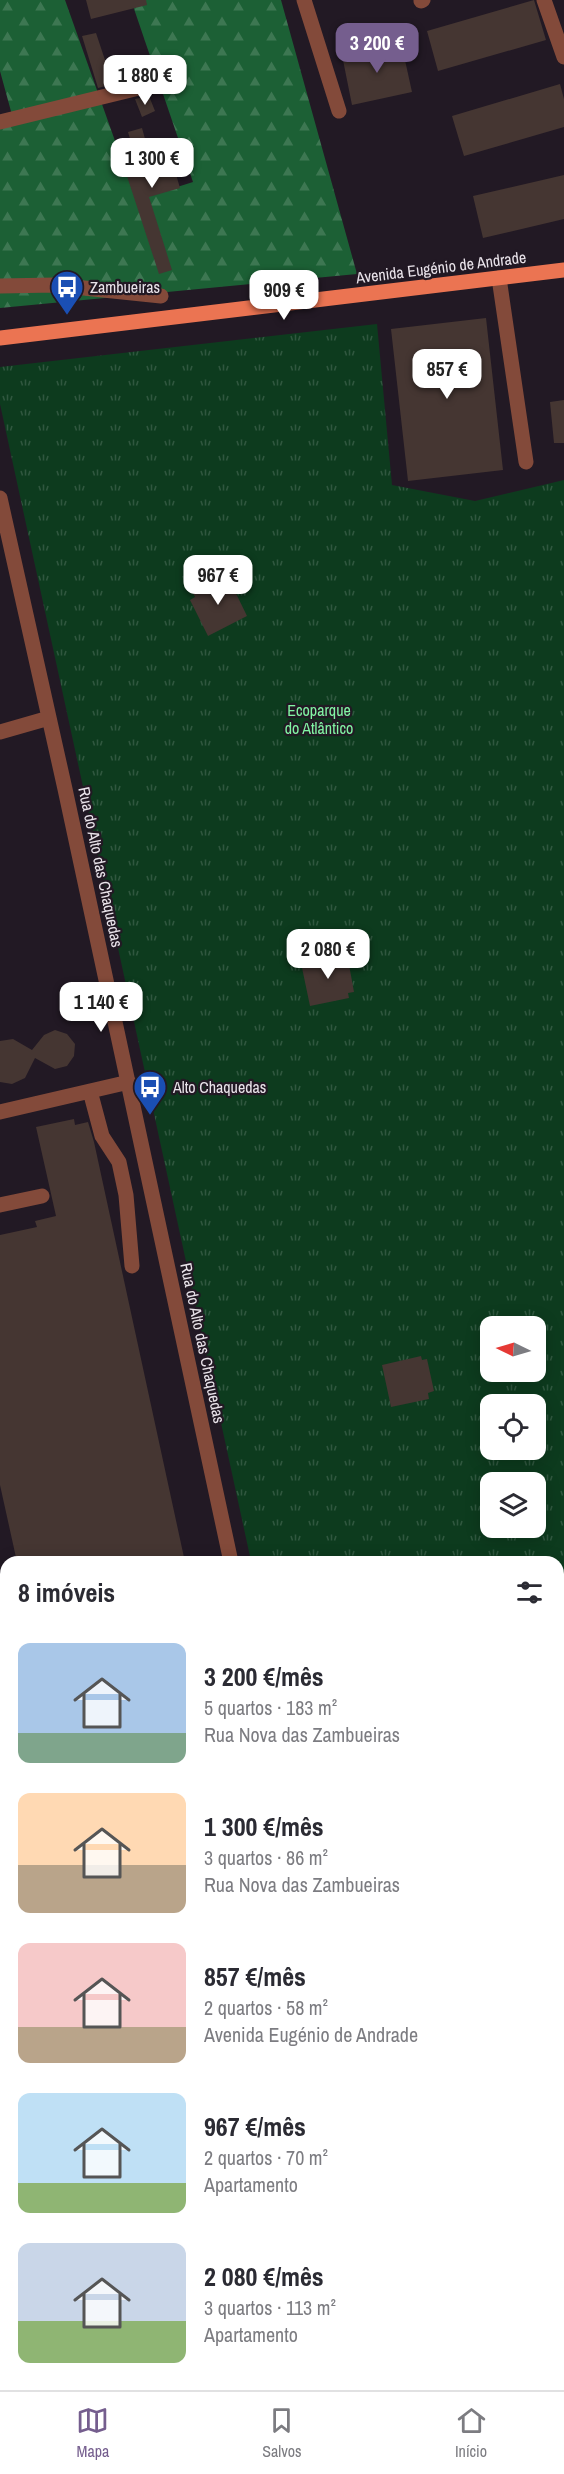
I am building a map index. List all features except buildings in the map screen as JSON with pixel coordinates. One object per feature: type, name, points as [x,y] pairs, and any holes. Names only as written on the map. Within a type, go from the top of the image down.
[{"type":"main road","name":"Avenida Eugénio de Andrade","points":[[0,338],[564,270]]},
{"type":"street","points":[[304,0],[339,111]]},
{"type":"street","points":[[544,0],[564,57]]},
{"type":"street","points":[[0,122],[147,86]]},
{"type":"street","points":[[499,278],[526,462]]},
{"type":"street","points":[[0,286],[55,285],[160,296]]},
{"type":"street","name":"Rua do Alto das Chaquedas","points":[[0,498],[129,1082],[230,1556]]},
{"type":"street","points":[[0,732],[49,718]]},
{"type":"street","points":[[0,1112],[129,1082]]},
{"type":"street","points":[[90,1091],[102,1136],[119,1162],[126,1195],[132,1266]]},
{"type":"street","points":[[0,1205],[42,1196]]},
{"type":"green space","points":[[0,0],[65,0],[136,200],[193,182],[131,0],[281,0],[357,274],[0,308],[0,119],[12,115],[0,71]]},
{"type":"green space","name":"Ecoparque do Atlântico","points":[[377,324],[392,485],[475,501],[564,480],[564,1556],[250,1556],[0,404],[0,367]]},
{"type":"place","name":"Zambueiras","points":[[67,316]]},
{"type":"place","name":"Alto Chaquedas","points":[[150,1116]]}]
